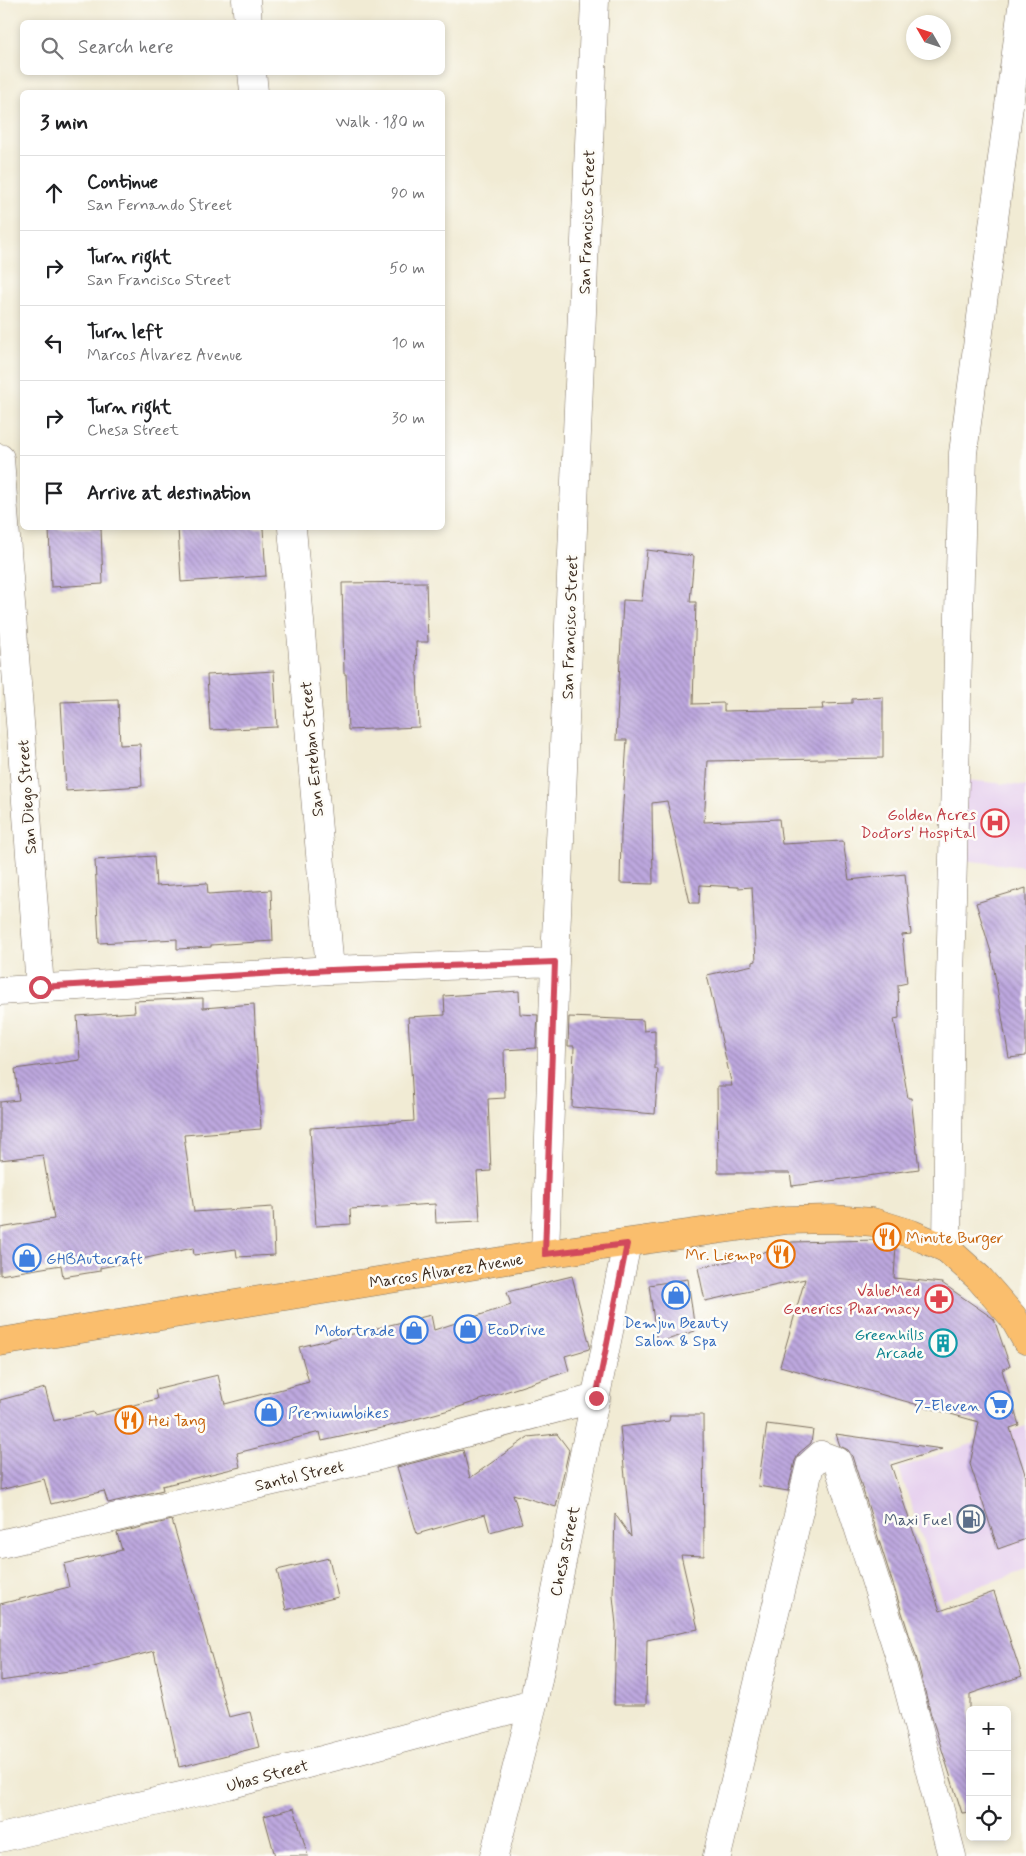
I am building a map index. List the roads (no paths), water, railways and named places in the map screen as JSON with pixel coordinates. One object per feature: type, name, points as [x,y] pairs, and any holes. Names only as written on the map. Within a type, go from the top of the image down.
[{"type":"main road","name":"Marcos Alvarez Avenue","points":[[0,1342],[545,1254],[627,1244],[787,1220],[833,1219],[872,1222],[912,1234],[947,1249],[1020,1315],[1026,1340]]},
{"type":"street","points":[[246,0],[248,20]]},
{"type":"street","name":"San Francisco Street","points":[[545,1254],[555,962],[595,0]]},
{"type":"street","points":[[947,1249],[950,980],[963,453],[1023,0]]},
{"type":"street","points":[[252,75],[254,90]]},
{"type":"street","name":"San Diego Street","points":[[0,458],[40,987]]},
{"type":"street","name":"San Esteban Street","points":[[292,530],[330,970]]},
{"type":"street","points":[[0,991],[330,970],[555,962]]},
{"type":"street","name":"Chesa Street","points":[[494,1856],[533,1704],[627,1244]]},
{"type":"street","name":"Santol Street","points":[[0,1544],[364,1460],[596,1398]]},
{"type":"street","points":[[717,1856],[810,1465],[821,1455],[837,1461],[840,1470],[901,1661],[952,1856]]},
{"type":"street","name":"Ubas Street","points":[[0,1838],[228,1785],[533,1704]]},
{"type":"place","name":"Golden Acres Doctors' Hospital","points":[[995,823]]},
{"type":"place","name":"Minute Burger","points":[[887,1237]]},
{"type":"place","name":"Mr. Liempo","points":[[781,1254]]},
{"type":"place","name":"GHBAutocraft","points":[[27,1258]]},
{"type":"place","name":"Demjun Beauty Salon & Spa","points":[[676,1295]]},
{"type":"place","name":"ValueMed Generics Pharmacy","points":[[939,1299]]},
{"type":"place","name":"EcoDrive","points":[[468,1329]]},
{"type":"place","name":"Motortrade","points":[[414,1330]]},
{"type":"place","name":"Greenhills Arcade","points":[[943,1343]]},
{"type":"place","name":"7-Eleven","points":[[999,1405]]},
{"type":"place","name":"Premiumbikes","points":[[269,1412]]},
{"type":"place","name":"Hei Tang","points":[[129,1420]]},
{"type":"place","name":"Maxi Fuel","points":[[971,1519]]}]
